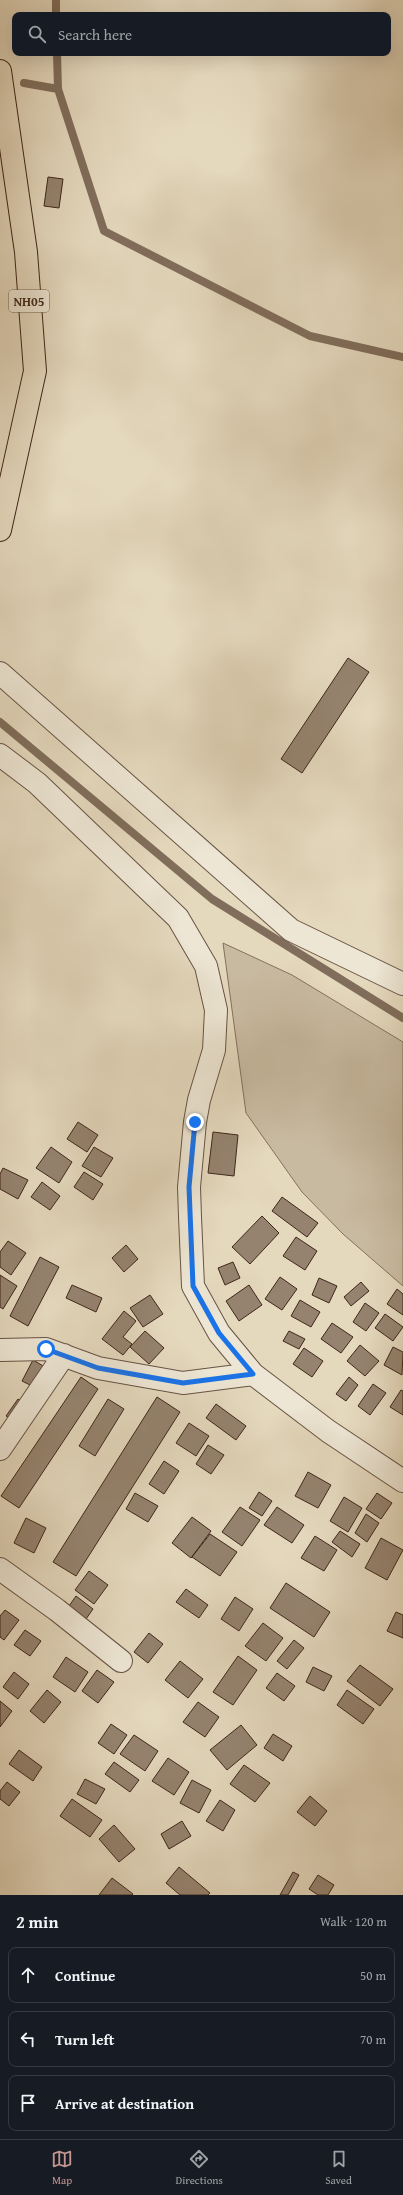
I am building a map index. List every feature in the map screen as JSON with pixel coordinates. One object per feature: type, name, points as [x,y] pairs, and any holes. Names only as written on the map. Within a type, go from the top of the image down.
[{"type":"main road","name":"NH05","points":[[0,71],[26,252],[34,371],[0,530]]},
{"type":"street","points":[[0,673],[292,930],[403,984]]},
{"type":"street","points":[[0,755],[37,783],[178,918],[206,966],[216,1010],[214,1050],[199,1100],[192,1152],[190,1217],[193,1286],[219,1333],[253,1374],[328,1431],[403,1481]]},
{"type":"street","points":[[0,1350],[46,1349],[98,1368],[183,1383],[253,1374]]},
{"type":"street","points":[[0,1449],[64,1355]]},
{"type":"street","points":[[0,1569],[57,1610],[121,1661]]},
{"type":"shaded area","points":[[223,943],[292,975],[403,1042],[403,1286],[343,1234],[302,1192],[246,1113]]},
{"type":"building","points":[[48,177],[63,179],[59,208],[44,206]]},
{"type":"building","points":[[348,658],[369,672],[302,773],[281,759]]},
{"type":"building","points":[[78,1122],[98,1135],[87,1152],[67,1139]]},
{"type":"building","points":[[213,1132],[238,1135],[234,1176],[208,1173]]},
{"type":"building","points":[[51,1147],[72,1162],[59,1183],[36,1168]]},
{"type":"building","points":[[94,1147],[113,1158],[101,1177],[82,1166]]},
{"type":"building","points":[[3,1168],[28,1180],[18,1199],[0,1189],[0,1174]]},
{"type":"building","points":[[84,1172],[103,1184],[93,1200],[74,1187]]},
{"type":"building","points":[[42,1182],[60,1196],[50,1210],[31,1197]]},
{"type":"building","points":[[282,1197],[318,1223],[307,1237],[272,1211]]},
{"type":"building","points":[[262,1216],[279,1233],[250,1264],[232,1247]]},
{"type":"building","points":[[296,1237],[317,1251],[305,1270],[283,1256]]},
{"type":"building","points":[[8,1241],[26,1253],[11,1275],[0,1267],[0,1252]]},
{"type":"building","points":[[126,1245],[138,1259],[124,1272],[112,1258]]},
{"type":"building","points":[[40,1257],[59,1267],[28,1326],[10,1316]]},
{"type":"building","points":[[233,1262],[240,1278],[225,1285],[218,1268]]},
{"type":"building","points":[[0,1275],[17,1286],[3,1309],[0,1307]]},
{"type":"building","points":[[280,1277],[297,1289],[282,1310],[265,1299]]},
{"type":"building","points":[[319,1278],[337,1286],[329,1303],[312,1295]]},
{"type":"building","points":[[361,1282],[369,1291],[351,1306],[344,1297]]},
{"type":"building","points":[[72,1285],[102,1298],[96,1312],[66,1298]]},
{"type":"building","points":[[249,1285],[262,1305],[239,1321],[226,1301]]},
{"type":"building","points":[[397,1289],[403,1294],[403,1315],[387,1304]]},
{"type":"building","points":[[150,1295],[163,1314],[143,1327],[130,1308]]},
{"type":"building","points":[[300,1300],[320,1312],[311,1327],[291,1316]]},
{"type":"building","points":[[365,1303],[379,1313],[366,1331],[353,1322]]},
{"type":"building","points":[[124,1311],[136,1321],[123,1337],[132,1344],[123,1355],[102,1339]]},
{"type":"building","points":[[385,1314],[403,1327],[393,1341],[375,1328]]},
{"type":"building","points":[[332,1323],[353,1337],[341,1353],[321,1339]]},
{"type":"building","points":[[145,1331],[164,1348],[149,1364],[130,1347]]},
{"type":"building","points":[[289,1331],[305,1339],[299,1349],[283,1341]]},
{"type":"building","points":[[360,1345],[379,1361],[365,1376],[347,1361]]},
{"type":"building","points":[[393,1347],[403,1352],[402,1375],[384,1365]]},
{"type":"building","points":[[304,1348],[323,1361],[312,1377],[293,1364]]},
{"type":"building","points":[[33,1360],[45,1367],[34,1387],[22,1381]]},
{"type":"building","points":[[81,1377],[98,1389],[19,1508],[1,1496]]},
{"type":"building","points":[[349,1377],[358,1385],[346,1401],[336,1394]]},
{"type":"building","points":[[373,1384],[386,1393],[370,1415],[358,1406]]},
{"type":"building","points":[[401,1390],[403,1391],[403,1415],[390,1407]]},
{"type":"building","points":[[157,1397],[180,1412],[76,1576],[53,1562]]},
{"type":"building","points":[[18,1399],[24,1403],[13,1420],[6,1416]]},
{"type":"building","points":[[108,1399],[124,1409],[95,1456],[79,1446]]},
{"type":"building","points":[[216,1404],[246,1426],[236,1440],[206,1418]]},
{"type":"building","points":[[189,1423],[209,1436],[196,1456],[176,1443]]},
{"type":"building","points":[[208,1445],[224,1455],[211,1474],[196,1464]]},
{"type":"building","points":[[164,1461],[179,1471],[164,1494],[149,1484]]},
{"type":"building","points":[[308,1472],[331,1485],[318,1508],[295,1496]]},
{"type":"building","points":[[259,1492],[272,1501],[262,1516],[249,1508]]},
{"type":"building","points":[[135,1493],[158,1506],[148,1522],[126,1509]]},
{"type":"building","points":[[377,1493],[392,1503],[381,1519],[366,1509]]},
{"type":"building","points":[[344,1497],[362,1508],[348,1532],[330,1521]]},
{"type":"building","points":[[240,1507],[260,1520],[242,1546],[222,1532]]},
{"type":"building","points":[[277,1507],[304,1525],[292,1543],[264,1525]]},
{"type":"building","points":[[366,1514],[379,1523],[367,1542],[355,1533]]},
{"type":"building","points":[[192,1517],[211,1531],[191,1558],[172,1543]]},
{"type":"building","points":[[26,1518],[46,1528],[34,1553],[14,1543]]},
{"type":"building","points":[[340,1531],[360,1544],[352,1557],[332,1542]]},
{"type":"building","points":[[210,1534],[237,1552],[220,1576],[192,1557]]},
{"type":"building","points":[[315,1536],[337,1550],[324,1571],[301,1558]]},
{"type":"building","points":[[381,1538],[403,1550],[387,1580],[365,1568]]},
{"type":"building","points":[[89,1571],[108,1585],[94,1604],[75,1590]]},
{"type":"building","points":[[286,1583],[330,1612],[314,1637],[270,1608]]},
{"type":"building","points":[[186,1589],[208,1605],[199,1618],[176,1602]]},
{"type":"building","points":[[76,1596],[93,1609],[86,1619],[69,1606]]},
{"type":"building","points":[[235,1597],[253,1609],[239,1631],[221,1619]]},
{"type":"building","points":[[5,1610],[19,1620],[4,1640],[0,1637],[0,1616]]},
{"type":"building","points":[[396,1612],[403,1615],[403,1638],[387,1631]]},
{"type":"building","points":[[263,1623],[283,1638],[266,1661],[245,1646]]},
{"type":"building","points":[[25,1630],[41,1641],[30,1656],[14,1645]]},
{"type":"building","points":[[149,1633],[163,1644],[148,1663],[134,1652]]},
{"type":"building","points":[[294,1640],[304,1648],[287,1669],[277,1661]]},
{"type":"building","points":[[238,1656],[257,1670],[233,1705],[213,1692]]},
{"type":"building","points":[[66,1657],[88,1672],[75,1692],[53,1677]]},
{"type":"building","points":[[180,1661],[203,1679],[188,1698],[165,1680]]},
{"type":"building","points":[[360,1665],[393,1689],[380,1706],[347,1681]]},
{"type":"building","points":[[313,1667],[332,1676],[324,1691],[306,1682]]},
{"type":"building","points":[[97,1670],[114,1682],[98,1703],[82,1691]]},
{"type":"building","points":[[14,1672],[29,1684],[18,1699],[3,1687]]},
{"type":"building","points":[[277,1673],[295,1686],[284,1701],[266,1688]]},
{"type":"building","points":[[47,1690],[61,1702],[44,1723],[30,1711]]},
{"type":"building","points":[[347,1690],[374,1709],[363,1724],[337,1705]]},
{"type":"building","points":[[0,1701],[12,1711],[0,1727]]},
{"type":"building","points":[[198,1702],[219,1717],[205,1737],[183,1722]]},
{"type":"building","points":[[111,1724],[127,1735],[114,1754],[98,1743]]},
{"type":"building","points":[[241,1725],[257,1745],[227,1770],[210,1750]]},
{"type":"building","points":[[273,1734],[292,1746],[283,1761],[264,1748]]},
{"type":"building","points":[[134,1735],[158,1751],[145,1771],[120,1754]]},
{"type":"building","points":[[19,1750],[42,1767],[33,1781],[9,1764]]},
{"type":"building","points":[[168,1758],[189,1772],[174,1795],[152,1781]]},
{"type":"building","points":[[114,1762],[139,1780],[130,1792],[105,1774]]},
{"type":"building","points":[[244,1765],[270,1783],[255,1802],[230,1784]]},
{"type":"building","points":[[85,1779],[105,1789],[96,1804],[77,1794]]},
{"type":"building","points":[[192,1780],[211,1790],[199,1813],[180,1803]]},
{"type":"building","points":[[7,1782],[20,1792],[9,1806],[0,1799],[0,1791]]},
{"type":"building","points":[[310,1796],[327,1811],[315,1826],[297,1812]]},
{"type":"building","points":[[72,1799],[102,1820],[90,1837],[60,1816]]},
{"type":"building","points":[[220,1800],[235,1810],[223,1831],[206,1821]]},
{"type":"building","points":[[182,1821],[191,1836],[169,1849],[161,1834]]},
{"type":"building","points":[[114,1825],[135,1849],[119,1862],[99,1839]]},
{"type":"building","points":[[179,1867],[210,1893],[208,1895],[180,1895],[166,1883]]},
{"type":"building","points":[[293,1872],[299,1875],[288,1895],[280,1895]]},
{"type":"building","points":[[318,1875],[334,1885],[328,1895],[318,1895],[309,1889]]},
{"type":"building","points":[[112,1878],[133,1894],[99,1895]]},
{"type":"waterway","points":[[56,0],[56,12]]},
{"type":"waterway","points":[[57,56],[58,89],[104,231],[310,336],[403,357]]},
{"type":"waterway","points":[[24,83],[58,89]]},
{"type":"waterway","points":[[0,722],[212,899],[403,1018]]},
{"type":"route","points":[[46,1349],[98,1368],[183,1383],[253,1374],[219,1333],[193,1286],[189,1187],[195,1122]]}]
